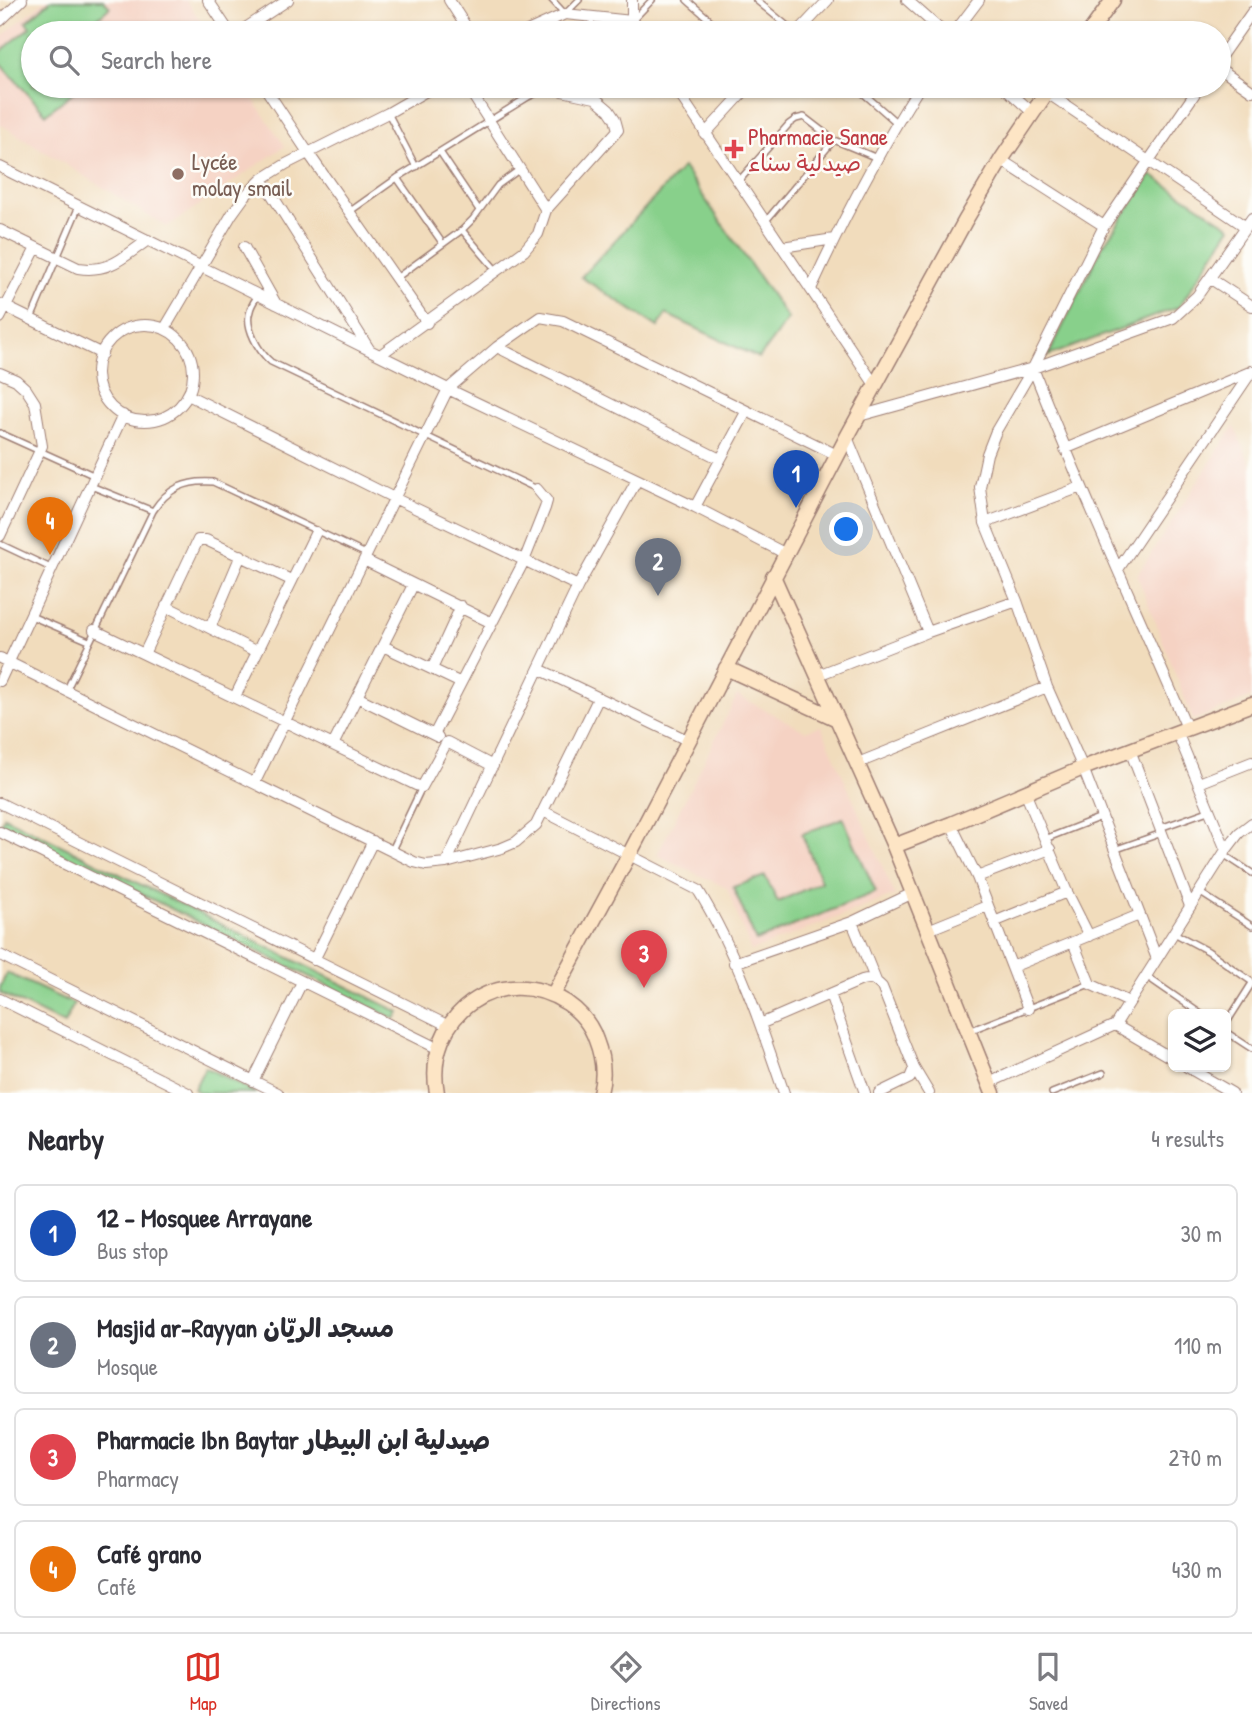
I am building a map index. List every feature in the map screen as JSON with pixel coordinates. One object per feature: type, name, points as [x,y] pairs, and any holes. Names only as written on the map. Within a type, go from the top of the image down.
[{"type":"street","points":[[2,15],[22,0]]},
{"type":"street","points":[[208,0],[222,21]]},
{"type":"street","points":[[449,0],[462,21]]},
{"type":"street","points":[[548,21],[565,13],[632,21],[632,0]]},
{"type":"street","points":[[808,21],[828,0]]},
{"type":"street","points":[[906,0],[930,21]]},
{"type":"street","points":[[963,21],[979,0]]},
{"type":"street","points":[[1098,21],[1113,0]]},
{"type":"street","points":[[255,21],[282,2]]},
{"type":"street","points":[[1231,42],[1252,12]]},
{"type":"street","points":[[1231,76],[1252,91]]},
{"type":"street","points":[[272,98],[427,323]]},
{"type":"street","points":[[165,328],[239,205],[262,179],[414,98]]},
{"type":"street","points":[[475,98],[546,210]]},
{"type":"street","points":[[380,355],[498,272],[531,244],[538,234],[546,210],[618,130],[609,110],[595,98]]},
{"type":"street","points":[[682,98],[876,386]]},
{"type":"street","points":[[705,134],[738,98]]},
{"type":"street","points":[[811,289],[834,239],[913,98]]},
{"type":"street","points":[[1016,98],[1032,112]]},
{"type":"street","points":[[554,995],[847,437],[1001,160],[1042,98]]},
{"type":"street","points":[[859,416],[1033,368],[1173,318],[1191,303],[1211,279],[1249,223],[1147,163],[1061,98]]},
{"type":"street","points":[[1157,959],[1083,768],[1047,687],[1017,601],[985,523],[980,487],[988,454],[1009,407],[1033,368],[1104,226],[1192,98]]},
{"type":"street","points":[[1001,160],[1104,226]]},
{"type":"street","points":[[0,167],[786,554]]},
{"type":"street","points":[[262,179],[369,350]]},
{"type":"street","points":[[0,230],[78,268],[104,270],[148,240]]},
{"type":"street","points":[[782,247],[834,239]]},
{"type":"street","points":[[244,247],[276,304]]},
{"type":"street","points":[[0,318],[3,305],[36,248]]},
{"type":"street","points":[[1211,279],[1252,306]]},
{"type":"street","points":[[3,305],[102,354]]},
{"type":"street","points":[[255,782],[448,389],[497,347],[540,317],[554,318],[838,455]]},
{"type":"street","points":[[146,324],[165,328],[186,348],[192,363],[193,375],[188,395],[181,405],[167,416],[148,421],[131,419],[115,410],[104,398],[98,382],[99,360],[106,345],[117,333],[146,324]]},
{"type":"street","points":[[497,347],[720,459]]},
{"type":"street","points":[[1033,368],[1081,487],[1119,568],[1182,730],[1224,852]]},
{"type":"street","points":[[1065,449],[1252,371]]},
{"type":"street","points":[[1119,568],[1252,371]]},
{"type":"street","points":[[0,373],[16,380],[26,389],[35,403],[42,434],[42,446],[0,536]]},
{"type":"street","points":[[188,395],[578,586]]},
{"type":"street","points":[[695,507],[746,412]]},
{"type":"street","points":[[0,681],[5,660],[31,616],[123,415]]},
{"type":"street","points":[[847,437],[928,632]]},
{"type":"street","points":[[446,863],[578,586],[636,480]]},
{"type":"street","points":[[985,523],[1081,487]]},
{"type":"street","points":[[434,735],[490,622],[524,561],[547,501],[537,489]]},
{"type":"street","points":[[235,697],[316,532]]},
{"type":"street","points":[[144,654],[198,540],[206,540],[241,555],[291,580]]},
{"type":"street","points":[[210,628],[241,555]]},
{"type":"street","points":[[365,557],[414,585],[490,622]]},
{"type":"street","points":[[774,576],[894,846],[991,1088],[1115,1025],[1224,852],[1252,823]]},
{"type":"street","points":[[333,745],[414,585]]},
{"type":"street","points":[[818,675],[1017,601]]},
{"type":"street","points":[[166,606],[257,652]]},
{"type":"street","points":[[432,669],[461,606]]},
{"type":"street","points":[[94,630],[422,787],[447,742]]},
{"type":"street","points":[[383,646],[459,682]]},
{"type":"street","points":[[5,660],[391,851],[426,865],[446,863],[502,848],[516,842],[536,825],[598,699]]},
{"type":"street","points":[[726,668],[837,719]]},
{"type":"street","points":[[539,669],[689,741]]},
{"type":"street","points":[[858,763],[1047,687]]},
{"type":"street","points":[[357,697],[493,766]]},
{"type":"street","points":[[894,846],[1083,768],[1252,704]]},
{"type":"street","points":[[1130,750],[1190,906]]},
{"type":"street","points":[[1199,783],[1252,762]]},
{"type":"street","points":[[1026,792],[1067,892],[1089,936]]},
{"type":"street","points":[[0,803],[449,1026]]},
{"type":"street","points":[[544,812],[698,890],[711,910],[760,1024],[784,1093]]},
{"type":"street","points":[[951,824],[977,877],[1028,1009]]},
{"type":"street","points":[[0,832],[437,1048]]},
{"type":"street","points":[[314,960],[373,841]]},
{"type":"street","points":[[977,877],[1047,844]]},
{"type":"street","points":[[994,922],[1067,892]]},
{"type":"street","points":[[734,963],[852,922],[913,894]]},
{"type":"street","points":[[928,930],[987,906]]},
{"type":"street","points":[[1012,967],[1139,915]]},
{"type":"street","points":[[852,922],[876,981]]},
{"type":"street","points":[[1073,942],[1090,984],[1129,1002]]},
{"type":"street","points":[[0,955],[278,1093]]},
{"type":"street","points":[[760,1024],[870,978],[882,987],[914,1068],[929,1093]]},
{"type":"street","points":[[253,1081],[302,982]]},
{"type":"street","points":[[437,1093],[434,1066],[437,1048],[449,1026],[468,1005],[487,993],[509,988],[532,988],[554,995],[576,1009],[593,1031],[602,1056],[603,1083],[600,1093]]},
{"type":"street","points":[[830,994],[865,1093]]},
{"type":"street","points":[[0,999],[188,1093]]},
{"type":"street","points":[[1115,1025],[1168,1056]]},
{"type":"street","points":[[879,1093],[911,1078],[914,1068]]},
{"type":"street","points":[[1199,1072],[1231,1093]]},
{"type":"lane","points":[[552,0],[565,13],[579,0]]},
{"type":"lane","points":[[632,21],[652,0]]},
{"type":"lane","points":[[687,0],[710,21]]},
{"type":"lane","points":[[756,0],[782,21]]},
{"type":"lane","points":[[349,212],[397,178],[529,98]]},
{"type":"lane","points":[[869,98],[897,123]]},
{"type":"lane","points":[[388,113],[416,167]]},
{"type":"lane","points":[[737,182],[796,119],[804,117],[834,140],[878,158]]},
{"type":"lane","points":[[765,222],[834,140]]},
{"type":"lane","points":[[440,152],[479,210]]},
{"type":"lane","points":[[395,279],[462,230],[498,185],[521,169]]},
{"type":"lane","points":[[397,178],[443,244]]},
{"type":"lane","points":[[31,319],[79,206]]},
{"type":"lane","points":[[462,230],[498,272]]},
{"type":"lane","points":[[258,295],[249,312],[248,322],[262,354],[285,369],[537,489]]},
{"type":"lane","points":[[0,433],[153,511]]},
{"type":"lane","points":[[66,689],[153,511],[161,499],[181,486],[196,480],[213,482],[365,557]]},
{"type":"lane","points":[[0,544],[53,569]]},
{"type":"lane","points":[[31,616],[89,641]]},
{"type":"lane","points":[[391,851],[422,787]]},
{"type":"lane","points":[[1114,850],[1208,811]]},
{"type":"lane","points":[[1047,844],[1102,817]]},
{"type":"lane","points":[[1224,852],[1252,873]]},
{"type":"lane","points":[[1199,892],[1252,926]]},
{"type":"lane","points":[[1174,933],[1208,951],[1252,983],[1231,1016]]},
{"type":"lane","points":[[1146,976],[1194,1009]]},
{"type":"lane","points":[[969,1031],[1090,984]]},
{"type":"lane","points":[[1231,1035],[1252,1049]]},
{"type":"lane","points":[[1052,1093],[1103,1073]]},
{"type":"shaded area","points":[[45,0],[186,0],[201,21],[21,21],[21,98],[252,98],[285,146],[167,227],[0,124],[0,38]]},
{"type":"shaded area","points":[[1234,426],[1252,467],[1252,697],[1193,720],[1137,575]]},
{"type":"shaded area","points":[[737,695],[805,731],[821,726],[895,895],[751,951],[727,888],[657,855]]},
{"type":"green space","points":[[51,0],[103,0],[110,7],[95,21],[27,21]]},
{"type":"green space","points":[[21,34],[21,86],[0,63],[0,52]]},
{"type":"green space","points":[[32,98],[66,98],[46,114]]},
{"type":"green space","points":[[683,167],[788,319],[759,358],[666,314],[658,327],[581,277]]},
{"type":"green space","points":[[1151,175],[1231,227],[1179,307],[1048,356],[1102,247]]},
{"type":"green space","points":[[4,817],[399,1012],[395,1019],[1,825]]},
{"type":"green space","points":[[843,818],[876,892],[756,941],[733,887],[765,876],[778,902],[821,882],[802,834]]},
{"type":"green space","points":[[7,973],[74,1004],[64,1024],[0,993]]},
{"type":"green space","points":[[205,1067],[256,1093],[201,1093],[194,1089]]},
{"type":"place","name":"Pharmacie Sanae صيدلية سناء","points":[[734,149]]},
{"type":"place","name":"Lycée molay smail","points":[[178,174]]},
{"type":"place","name":"12 - Mosquee Arrayane","points":[[796,508]]},
{"type":"place","name":"Café grano","points":[[50,555]]},
{"type":"place","name":"Masjid ar-Rayyan مسجد الريّان","points":[[658,596]]},
{"type":"place","name":"Pharmacie Ibn Baytar صيدلية ابن البيطار","points":[[644,988]]}]
